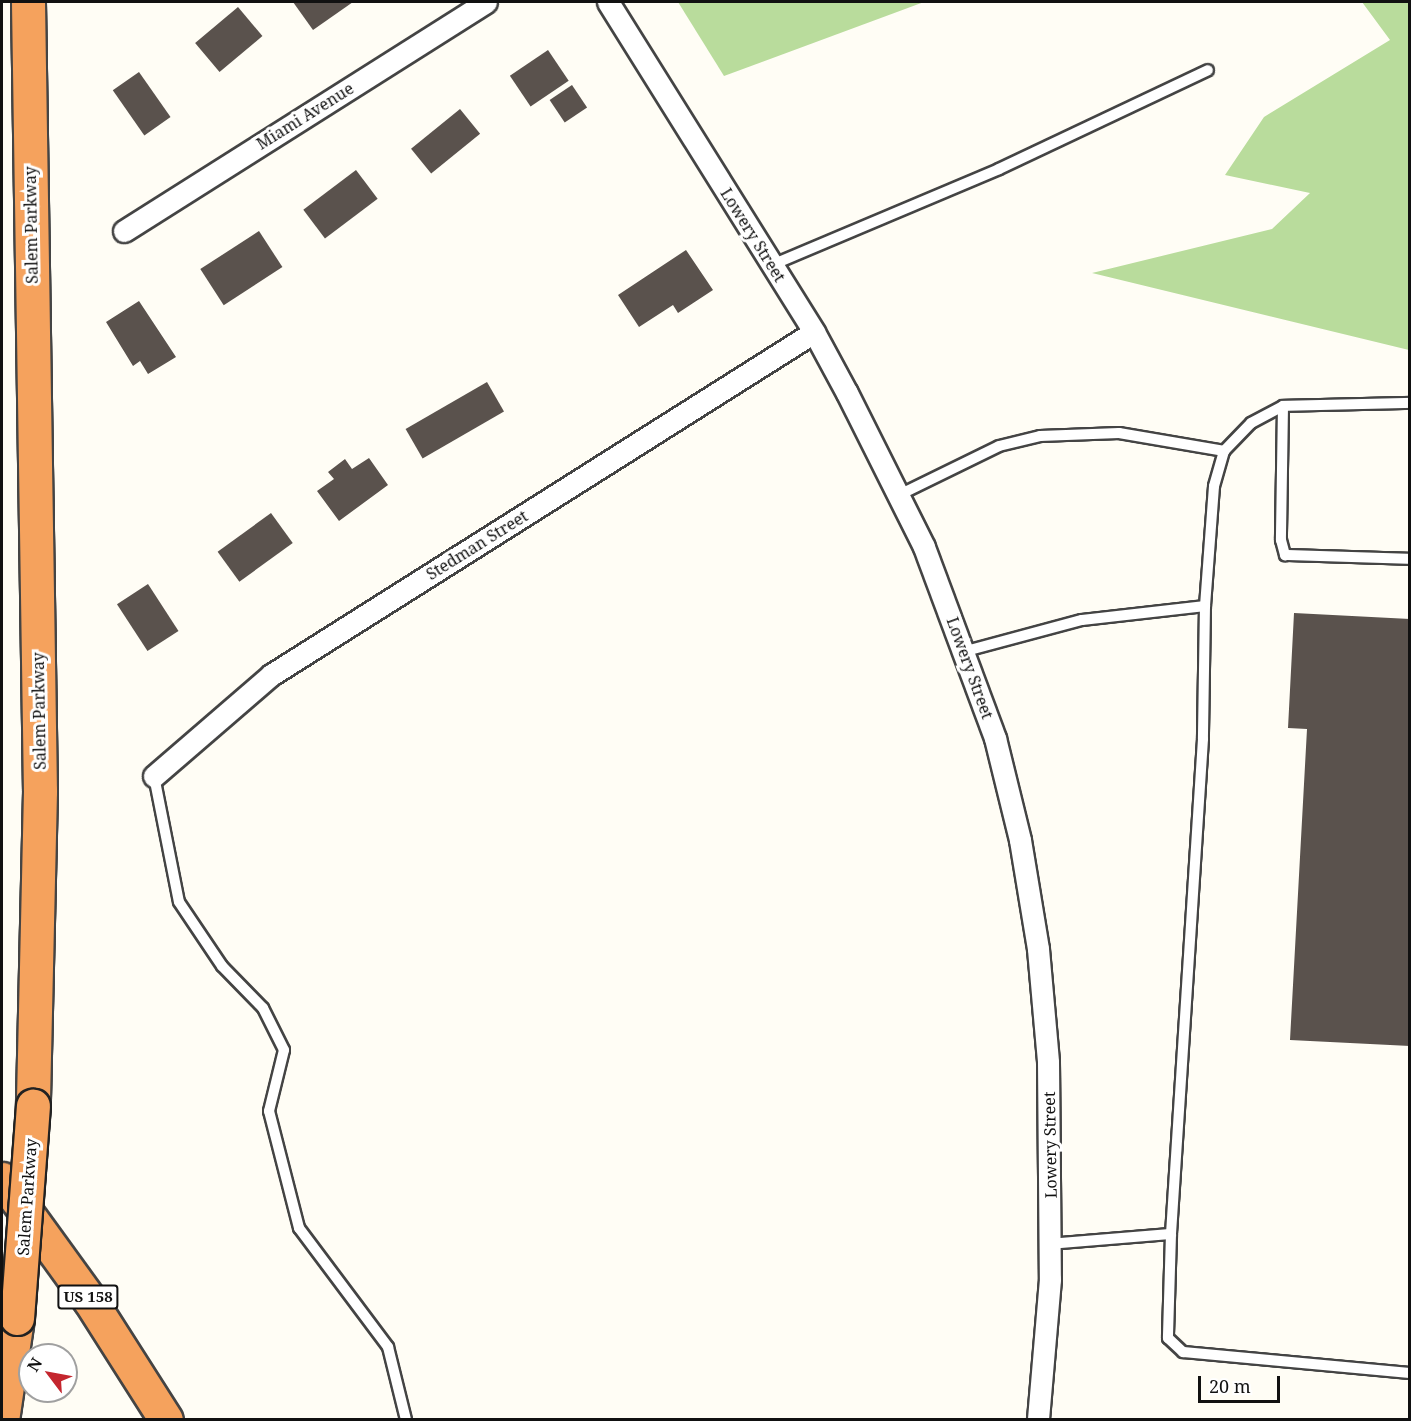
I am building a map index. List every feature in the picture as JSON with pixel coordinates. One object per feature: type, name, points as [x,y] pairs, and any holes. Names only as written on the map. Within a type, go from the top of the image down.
[{"type":"highway","name":"Salem Parkway","points":[[2,1419],[17,1318],[33,1106],[40,791],[28,2]]},
{"type":"highway","name":"US 158","points":[[2,1179],[89,1299],[166,1419]]},
{"type":"street","name":"Miami Avenue","points":[[124,231],[486,2]]},
{"type":"street","name":"Lowery Street","points":[[608,2],[814,332],[899,495],[966,651],[995,738],[1017,829],[1038,949],[1048,1062],[1050,1244],[1038,1419]]},
{"type":"street","name":"Stedman Street","points":[[154,777],[271,675],[814,332]]},
{"type":"lane","points":[[772,265],[999,169],[1208,70]]},
{"type":"lane","points":[[1410,403],[1283,406],[1251,423],[1224,451],[1214,486],[1204,606],[1203,739],[1171,1234],[1168,1338],[1184,1352],[1410,1373]]},
{"type":"lane","points":[[1283,406],[1281,540],[1285,555],[1410,559]]},
{"type":"lane","points":[[899,495],[999,446],[1040,436],[1119,433],[1224,451]]},
{"type":"lane","points":[[966,651],[1082,620],[1204,606]]},
{"type":"lane","points":[[154,777],[179,902],[222,966],[263,1008],[284,1050],[269,1111],[299,1228],[388,1347],[406,1419]]},
{"type":"lane","points":[[1050,1244],[1171,1234]]},
{"type":"green space","points":[[678,2],[924,2],[724,76]]},
{"type":"green space","points":[[1362,2],[1409,2],[1409,350],[1092,273],[1272,229],[1310,193],[1225,175],[1264,117],[1390,40]]},
{"type":"building","points":[[293,2],[353,2],[313,30]]},
{"type":"building","points":[[238,7],[262,36],[220,72],[195,43]]},
{"type":"building","points":[[548,50],[569,81],[531,106],[510,76]]},
{"type":"building","points":[[139,72],[171,117],[144,135],[113,90]]},
{"type":"building","points":[[572,85],[587,107],[565,122],[550,100]]},
{"type":"building","points":[[460,109],[480,134],[431,174],[411,149]]},
{"type":"building","points":[[356,170],[378,199],[325,238],[303,210]]},
{"type":"building","points":[[259,231],[282,267],[224,305],[200,269]]},
{"type":"building","points":[[686,250],[713,290],[678,313],[673,305],[639,327],[618,295]]},
{"type":"building","points":[[139,301],[176,357],[148,374],[140,361],[133,366],[106,322]]},
{"type":"building","points":[[487,382],[504,411],[423,458],[406,429]]},
{"type":"building","points":[[369,458],[388,485],[339,521],[317,491],[334,479],[328,472],[345,459],[352,469]]},
{"type":"building","points":[[271,513],[293,543],[239,582],[218,552]]},
{"type":"building","points":[[148,584],[178,631],[147,651],[117,604]]},
{"type":"building","points":[[1294,613],[1410,619],[1410,1046],[1290,1040],[1307,729],[1288,728]]}]
